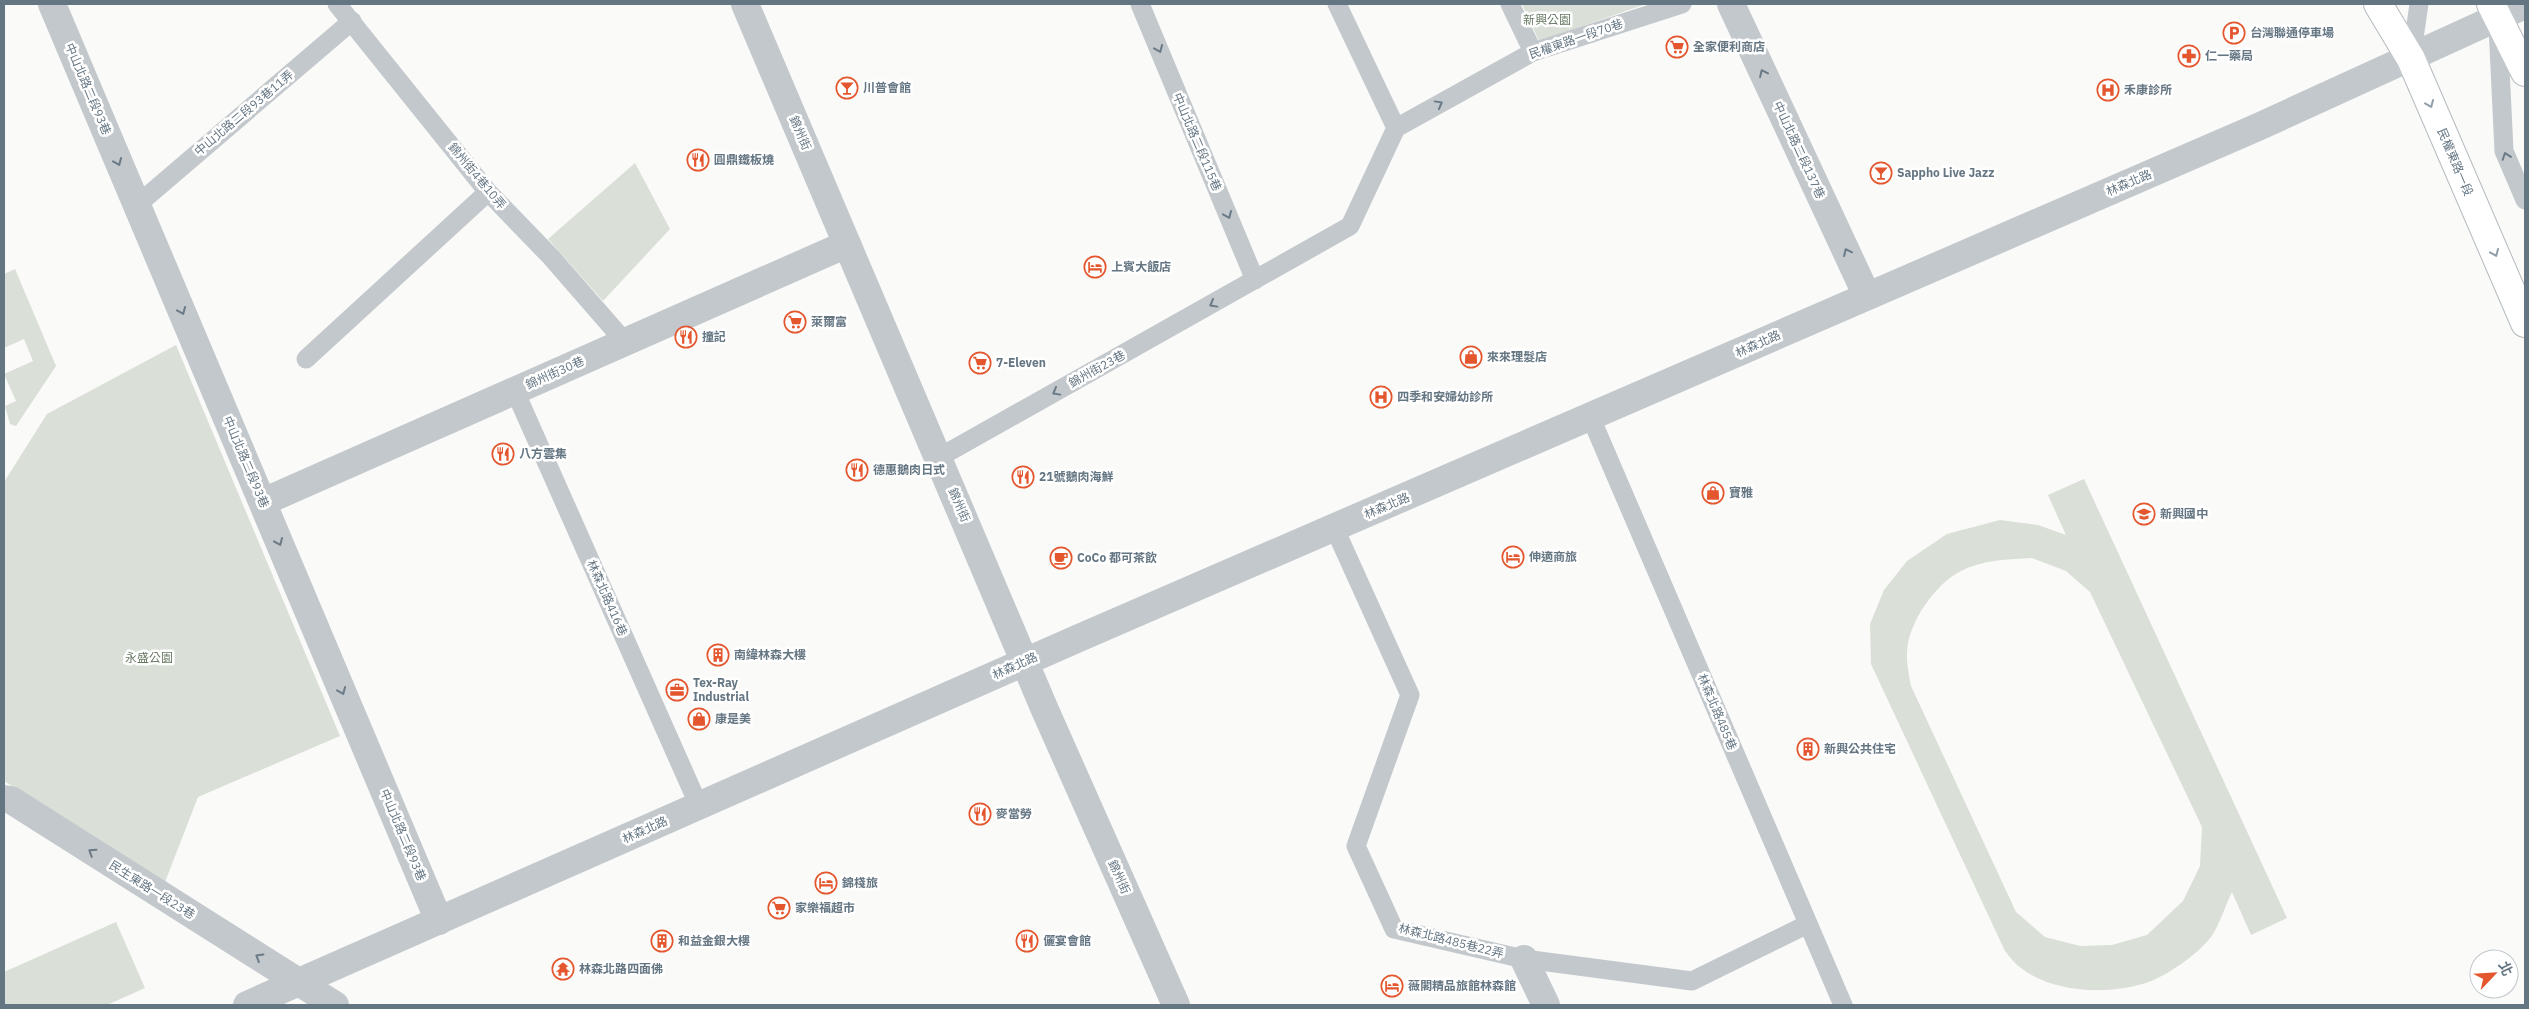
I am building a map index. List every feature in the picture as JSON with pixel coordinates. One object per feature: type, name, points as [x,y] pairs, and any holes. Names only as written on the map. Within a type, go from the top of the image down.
[{"type":"main road","name":"民權東路一段","points":[[2378,4],[2411,59],[2525,323]]},
{"type":"main road","points":[[2494,11],[2525,72]]},
{"type":"street","name":"中山北路二段93巷","points":[[52,4],[439,921]]},
{"type":"street","name":"錦州街","points":[[745,4],[1025,662],[1176,1005]]},
{"type":"street","name":"中山北路二段137巷","points":[[1731,4],[1867,296]]},
{"type":"street","name":"林森北路","points":[[247,1005],[1025,662],[1334,527],[1591,418],[2411,59],[2494,11],[2525,5]]},
{"type":"street","name":"錦州街30巷","points":[[262,502],[847,244]]},
{"type":"street","name":"民生東路一段23巷","points":[[4,799],[11,800],[335,1005]]},
{"type":"street","points":[[1524,959],[1546,1005]]},
{"type":"lane","name":"錦州街4巷10弄","points":[[337,4],[488,192],[551,257],[625,342]]},
{"type":"lane","name":"中山北路二段115巷","points":[[1140,4],[1255,280]]},
{"type":"lane","points":[[1337,4],[1396,128]]},
{"type":"lane","points":[[1510,4],[1533,52]]},
{"type":"lane","name":"民權東路一段70巷","points":[[1396,128],[1533,52],[1682,4]]},
{"type":"lane","points":[[2411,59],[2419,4]]},
{"type":"lane","points":[[2494,11],[2504,151],[2525,200]]},
{"type":"lane","name":"中山北路二段93巷11弄","points":[[137,204],[352,21]]},
{"type":"lane","name":"錦州街23巷","points":[[938,458],[1350,226],[1396,128]]},
{"type":"lane","points":[[306,359],[488,192]]},
{"type":"lane","name":"林森北路416巷","points":[[515,391],[699,806]]},
{"type":"lane","name":"林森北路485巷","points":[[1591,418],[1843,1005]]},
{"type":"lane","name":"林森北路485巷22弄","points":[[1334,527],[1410,695],[1356,846],[1394,929],[1524,959],[1692,981],[1808,924]]},
{"type":"green space","name":"新興公園","points":[[1522,4],[1646,4],[1539,41]]},
{"type":"green space","points":[[635,163],[670,229],[603,301],[548,239]]},
{"type":"green space","points":[[15,269],[56,366],[16,426],[10,424],[5,406],[16,401],[4,374],[33,361],[24,339],[4,348],[4,274]]},
{"type":"green space","name":"永盛公園","points":[[176,345],[340,736],[198,797],[165,882],[4,781],[4,482],[47,414]]},
{"type":"green space","points":[[2084,479],[2287,918],[2251,935],[2232,892],[2220,921],[2205,944],[2182,964],[2154,980],[2131,987],[2098,990],[2065,987],[2049,983],[2021,968],[2005,951],[1871,664],[1870,624],[1884,590],[1907,561],[1947,534],[2000,520],[2038,525],[2066,535],[2048,495]],"holes":[[[2032,558],[2066,571],[2090,592],[2202,827],[2200,866],[2183,901],[2147,935],[2112,945],[2080,946],[2045,937],[2016,912],[1911,686],[1907,665],[1909,641],[1918,617],[1942,585],[1961,571],[1987,562]]]},
{"type":"green space","points":[[116,922],[145,988],[107,1005],[4,1005],[4,972]]},
{"type":"place","name":"台灣聯通停車場","points":[[2234,33]]},
{"type":"place","name":"全家便利商店","points":[[1677,47]]},
{"type":"place","name":"仁一藥局","points":[[2189,56]]},
{"type":"place","name":"川普會館","points":[[847,88]]},
{"type":"place","name":"禾康診所","points":[[2108,90]]},
{"type":"place","name":"圓鼎鐵板燒","points":[[698,160]]},
{"type":"place","name":"Sappho Live Jazz","points":[[1881,173]]},
{"type":"place","name":"上賓大飯店","points":[[1095,267]]},
{"type":"place","name":"萊爾富","points":[[795,322]]},
{"type":"place","name":"撞記","points":[[686,337]]},
{"type":"place","name":"來來理髮店","points":[[1471,357]]},
{"type":"place","name":"7-Eleven","points":[[980,363]]},
{"type":"place","name":"四季和安婦幼診所","points":[[1381,397]]},
{"type":"place","name":"八方雲集","points":[[503,454]]},
{"type":"place","name":"德惠鵝肉日式","points":[[857,470]]},
{"type":"place","name":"21號鵝肉海鮮","points":[[1023,477]]},
{"type":"place","name":"寶雅","points":[[1713,493]]},
{"type":"place","name":"新興國中","points":[[2144,514]]},
{"type":"place","name":"伸適商旅","points":[[1513,557]]},
{"type":"place","name":"CoCo 都可茶飲","points":[[1061,558]]},
{"type":"place","name":"南緯林森大樓","points":[[718,655]]},
{"type":"place","name":"Tex-Ray Industrial","points":[[677,690]]},
{"type":"place","name":"康是美","points":[[699,719]]},
{"type":"place","name":"新興公共住宅","points":[[1808,749]]},
{"type":"place","name":"麥當勞","points":[[980,814]]},
{"type":"place","name":"錦棧旅","points":[[826,883]]},
{"type":"place","name":"家樂福超市","points":[[779,908]]},
{"type":"place","name":"和益金銀大樓","points":[[662,941]]},
{"type":"place","name":"儷宴會館","points":[[1027,941]]},
{"type":"place","name":"林森北路四面佛","points":[[563,969]]},
{"type":"place","name":"薇閣精品旅館林森館","points":[[1392,986]]}]
